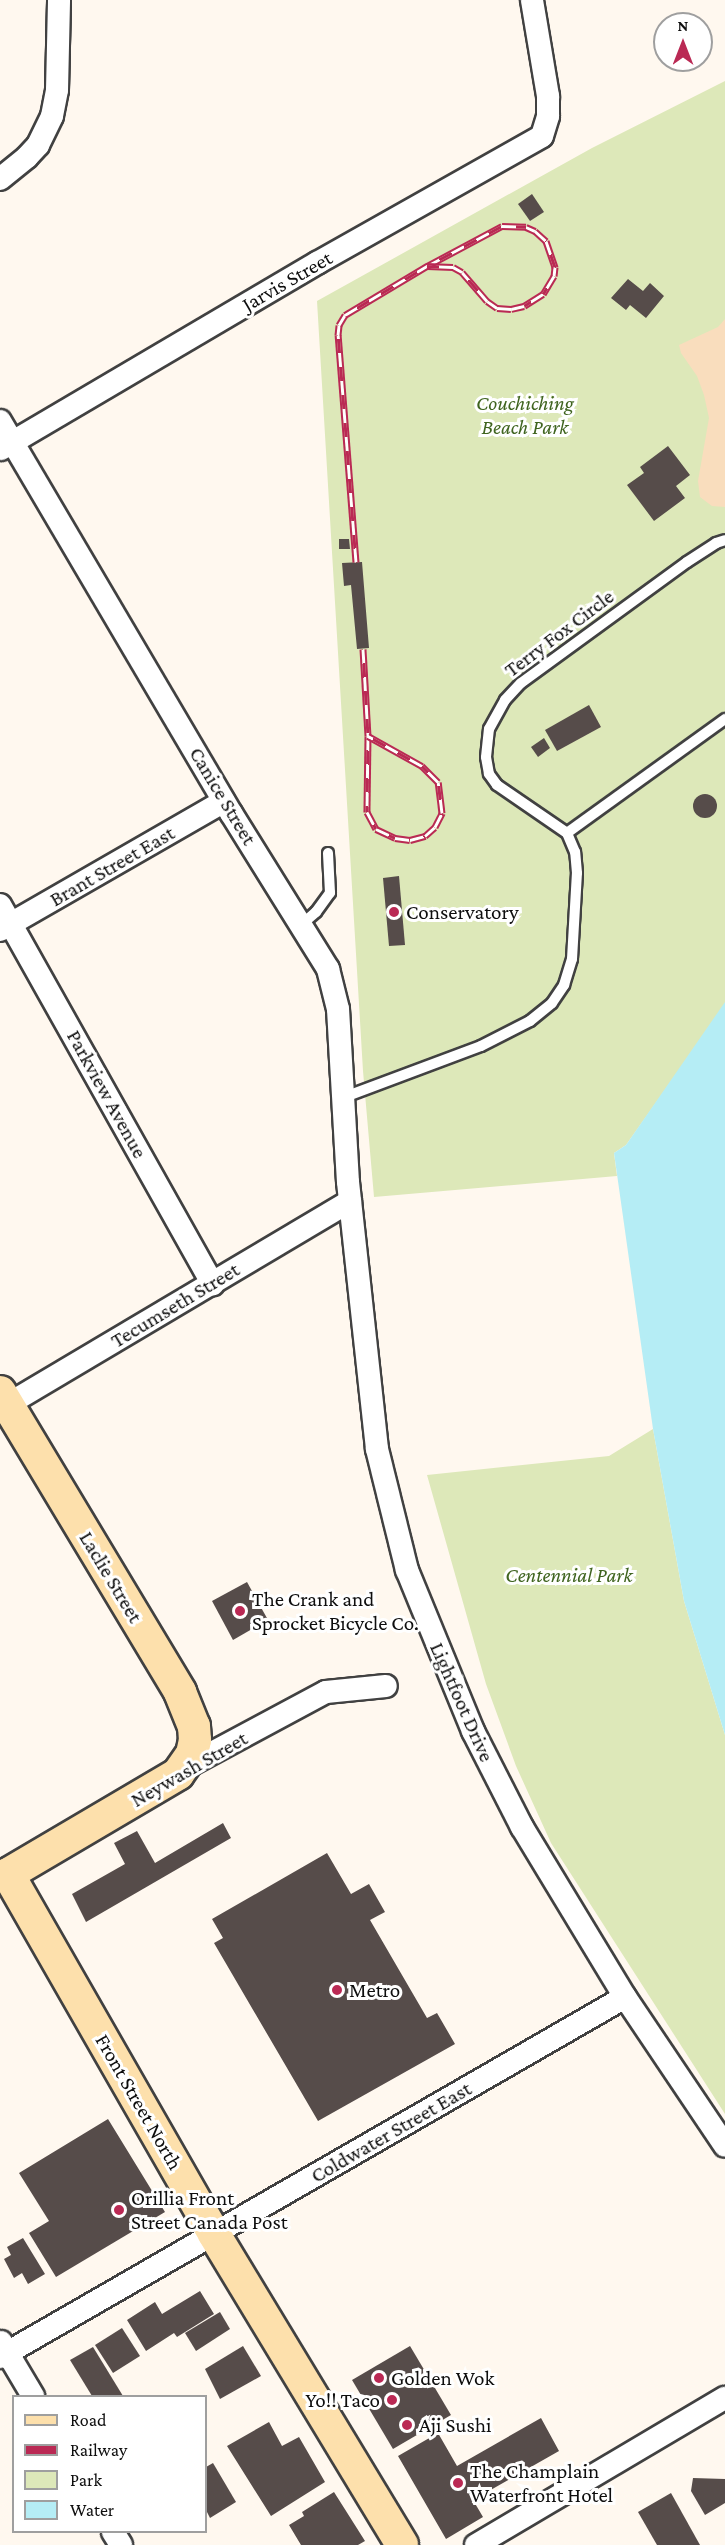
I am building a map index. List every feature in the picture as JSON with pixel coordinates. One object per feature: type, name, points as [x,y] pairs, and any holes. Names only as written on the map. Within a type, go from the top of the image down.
[{"type":"main road","name":"Laclie Street","points":[[2,1402],[180,1692],[194,1726],[195,1740],[192,1754],[184,1768]]},
{"type":"main road","name":"Neywash Street","points":[[4,1876],[171,1779],[184,1768]]},
{"type":"main road","name":"Front Street North","points":[[4,1876],[214,2234],[402,2545]]},
{"type":"street","points":[[0,179],[38,145],[52,116],[57,90],[59,0]]},
{"type":"street","name":"Jarvis Street","points":[[6,446],[317,262],[542,136],[548,116],[548,96],[532,0]]},
{"type":"street","name":"Canice Street","points":[[0,421],[6,446],[328,969],[334,989],[350,1201]]},
{"type":"street","name":"Brant Street East","points":[[4,919],[225,801]]},
{"type":"street","name":"Parkview Avenue","points":[[4,919],[213,1284]]},
{"type":"street","name":"Tecumseth Street","points":[[2,1402],[213,1284],[350,1201]]},
{"type":"street","name":"Lightfoot Drive","points":[[350,1201],[377,1449],[407,1570],[443,1663],[490,1767],[554,1881],[625,1997],[725,2146]]},
{"type":"street","name":"Neywash Street","points":[[184,1768],[326,1692],[386,1686]]},
{"type":"street","name":"Coldwater Street East","points":[[2,2350],[214,2234],[625,1997]]},
{"type":"street","points":[[2,2350],[32,2395]]},
{"type":"street","points":[[476,2545],[725,2398]]},
{"type":"lane","name":"Terry Fox Circle","points":[[567,832],[497,785],[489,774],[486,757],[488,736],[505,700],[538,670],[687,562],[716,543],[725,540]]},
{"type":"lane","points":[[342,1098],[481,1046],[530,1021],[552,1003],[564,985],[572,959],[577,873],[575,852],[567,832],[725,719]]},
{"type":"lane","points":[[301,925],[316,912],[330,893],[328,853]]},
{"type":"green space","name":"Couchiching Beach Park","points":[[725,81],[725,1005],[626,1145],[614,1153],[617,1176],[374,1197],[363,1071],[317,301],[592,148]]},
{"type":"green space","name":"Centennial Park","points":[[653,1429],[684,1601],[725,1735],[725,2114],[551,1843],[516,1766],[486,1684],[427,1475],[609,1456]]},
{"type":"sand","points":[[725,319],[725,507],[712,506],[700,497],[698,481],[709,418],[697,376],[681,353],[679,345],[718,327]]},
{"type":"water","points":[[725,1002],[725,1735],[684,1601],[653,1429],[614,1153],[626,1145]]},
{"type":"building","points":[[532,194],[544,212],[530,221],[518,204]]},
{"type":"building","points":[[628,279],[643,291],[650,283],[664,296],[646,318],[630,305],[626,310],[611,298]]},
{"type":"building","points":[[668,446],[690,475],[676,486],[685,498],[654,521],[627,485],[644,473],[640,467]]},
{"type":"building","points":[[339,539],[349,539],[350,549],[339,549]]},
{"type":"building","points":[[362,562],[369,648],[357,649],[351,585],[344,586],[342,563]]},
{"type":"building","points":[[589,705],[601,727],[557,751],[545,730]]},
{"type":"building","points":[[544,738],[550,748],[538,757],[531,747]]},
{"type":"building","points":[[705,794],[713,798],[717,806],[713,814],[705,818],[697,814],[693,806],[697,798]]},
{"type":"building","name":"Conservatory","points":[[399,876],[405,945],[389,946],[383,878]]},
{"type":"building","name":"The Crank and Sprocket Bicycle Co.","points":[[247,1582],[268,1620],[233,1640],[212,1601]]},
{"type":"building","points":[[223,1823],[231,1838],[86,1922],[72,1894],[125,1864],[114,1843],[137,1831],[155,1863]]},
{"type":"building","points":[[327,1853],[351,1894],[369,1884],[385,1912],[370,1920],[427,2018],[437,2013],[455,2044],[318,2121],[214,1943],[223,1938],[212,1919]]},
{"type":"building","points":[[108,2119],[165,2212],[56,2277],[29,2233],[49,2221],[19,2173]]},
{"type":"building","points":[[23,2238],[45,2274],[28,2284],[22,2273],[14,2278],[4,2259],[11,2255],[7,2247]]},
{"type":"building","points":[[200,2291],[214,2314],[177,2337],[174,2333],[146,2351],[127,2320],[155,2302],[162,2314]]},
{"type":"building","points":[[220,2312],[230,2329],[196,2351],[185,2333]]},
{"type":"building","points":[[122,2328],[140,2356],[113,2373],[95,2345]]},
{"type":"building","points":[[243,2346],[261,2376],[220,2399],[205,2369]]},
{"type":"building","points":[[410,2346],[451,2415],[393,2449],[352,2380]]},
{"type":"building","points":[[93,2347],[122,2395],[91,2395],[70,2360]]},
{"type":"building","name":"The Champlain Waterfront Hotel","points":[[541,2418],[559,2451],[473,2500],[483,2517],[446,2539],[398,2456],[438,2433],[457,2466]]},
{"type":"building","points":[[269,2422],[282,2446],[299,2437],[325,2482],[271,2516],[227,2446]]},
{"type":"building","points":[[213,2463],[236,2502],[210,2518],[207,2512],[207,2466]]},
{"type":"building","points":[[693,2478],[725,2479],[725,2503],[705,2515],[691,2491]]},
{"type":"building","points":[[334,2492],[365,2541],[358,2545],[301,2545],[289,2525],[304,2516],[302,2512]]},
{"type":"building","points":[[671,2493],[700,2545],[657,2545],[638,2512]]},
{"type":"railway","points":[[356,562],[338,335],[339,325],[345,315],[427,266],[502,226],[526,227],[535,231],[546,241],[555,267],[554,276],[543,294],[524,306],[511,309],[497,308],[487,301],[462,272],[453,267],[427,266]]},
{"type":"railway","points":[[363,649],[368,736],[367,812],[376,829],[395,838],[410,840],[425,836],[435,827],[442,813],[438,782],[422,766],[368,736]]},
{"type":"place","name":"Conservatory","points":[[394,912]]},
{"type":"place","name":"The Crank and Sprocket Bicycle Co.","points":[[240,1611]]},
{"type":"place","name":"Metro","points":[[337,1990]]},
{"type":"place","name":"Orillia Front Street Canada Post","points":[[119,2210]]},
{"type":"place","name":"Golden Wok","points":[[379,2378]]},
{"type":"place","name":"Yo!! Taco","points":[[392,2400]]},
{"type":"place","name":"Aji Sushi","points":[[407,2425]]},
{"type":"place","name":"The Champlain Waterfront Hotel","points":[[458,2483]]}]
